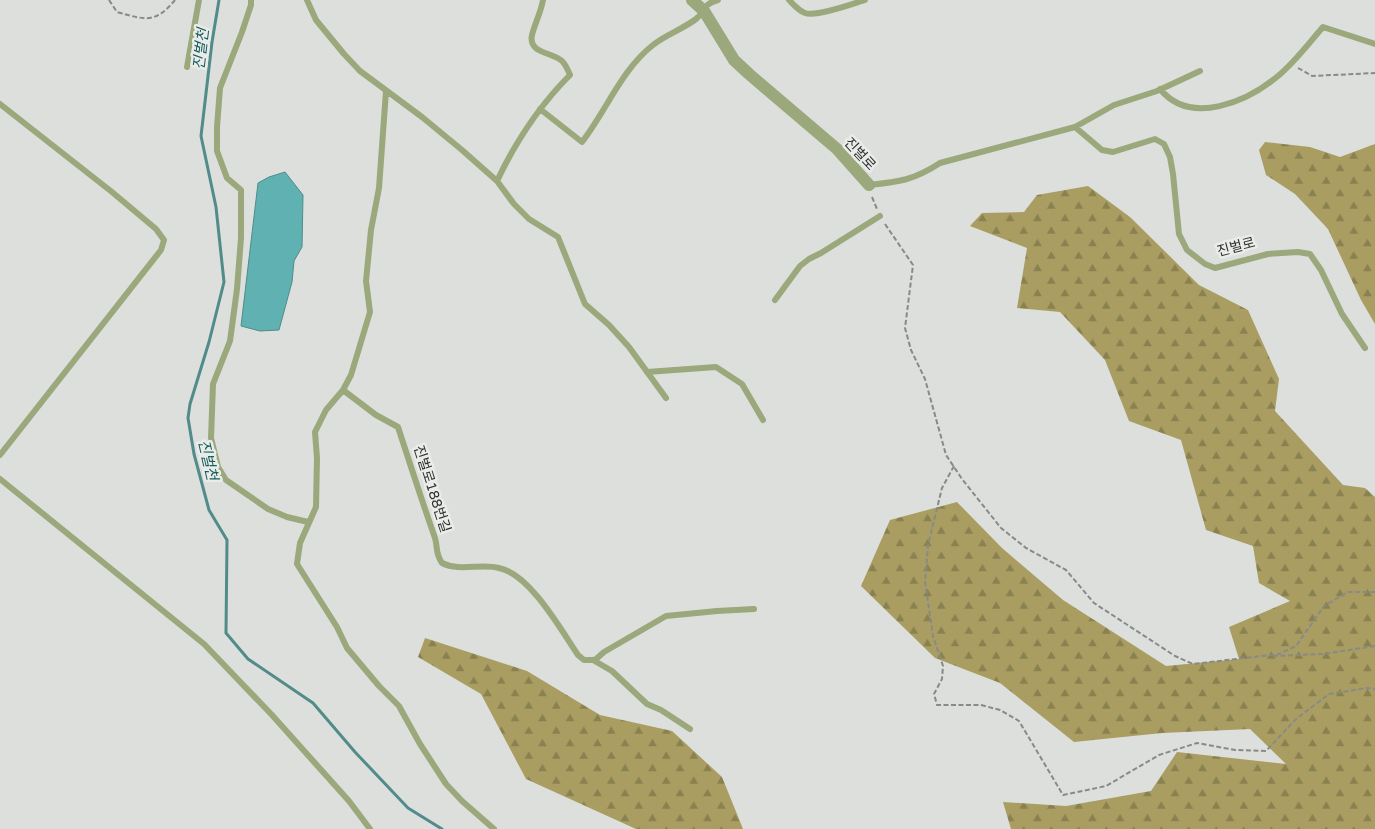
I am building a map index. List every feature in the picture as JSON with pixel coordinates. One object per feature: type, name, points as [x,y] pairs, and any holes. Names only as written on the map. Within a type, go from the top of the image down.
[{"type":"street","name":"진벌로","points":[[692,0],[702,10],[734,60],[837,149],[868,185]]},
{"type":"lane","points":[[186,67],[199,0]]},
{"type":"lane","points":[[251,0],[242,32],[220,88],[217,151],[227,178],[241,190],[241,238],[230,341],[213,384],[210,438],[218,467],[226,480],[268,509],[287,517],[308,522]]},
{"type":"lane","points":[[307,0],[316,20],[360,72],[422,117],[498,181],[514,204],[529,219],[558,237],[585,304],[609,325],[629,347],[666,398]]},
{"type":"lane","points":[[498,181],[511,151],[524,130],[570,75],[561,60],[537,50],[533,45],[532,36],[543,0]]},
{"type":"lane","points":[[540,109],[582,142],[627,74],[653,44],[697,18],[709,3],[718,0]]},
{"type":"lane","points":[[789,0],[804,13],[827,11],[865,0]]},
{"type":"lane","points":[[1160,89],[1170,98],[1189,108],[1215,106],[1251,95],[1279,75],[1323,27],[1375,44]]},
{"type":"lane","name":"진벌로","points":[[868,185],[896,183],[921,175],[940,163],[1075,127],[1114,104],[1160,89],[1200,71]]},
{"type":"lane","points":[[386,91],[379,188],[371,230],[366,281],[370,312],[351,376],[343,390],[326,410],[315,432],[317,458],[316,507],[300,543],[296,564],[337,627],[347,648],[399,706],[420,744],[446,784],[494,829]]},
{"type":"lane","points":[[0,104],[112,192],[156,229],[164,240],[161,250],[0,455]]},
{"type":"lane","name":"진벌로","points":[[1075,127],[1102,150],[1113,152],[1155,138],[1164,144],[1170,158],[1173,174],[1179,234],[1187,250],[1205,264],[1215,268],[1268,254],[1298,252],[1310,254],[1321,270],[1342,314],[1365,348]]},
{"type":"lane","points":[[775,300],[800,266],[880,216]]},
{"type":"lane","points":[[647,372],[716,366],[742,384],[763,420]]},
{"type":"lane","name":"진벌로188번길","points":[[343,390],[376,415],[398,426],[436,541],[436,555],[442,563],[460,567],[500,568],[515,576],[530,588],[578,655],[584,660],[593,660]]},
{"type":"lane","points":[[0,479],[204,644],[272,715],[349,801],[370,829]]},
{"type":"lane","points":[[690,729],[647,704],[612,671],[593,660],[666,616],[717,610],[754,609]]},
{"type":"path","points":[[109,0],[118,12],[150,19],[165,12],[175,0]]},
{"type":"path","points":[[1290,63],[1312,76],[1375,73]]},
{"type":"path","points":[[868,185],[880,216],[913,265],[905,328],[911,350],[925,379],[946,455],[1001,528],[1026,548],[1066,570],[1094,603],[1175,656],[1193,664],[1279,654],[1296,646],[1324,606],[1348,592],[1375,592]]},
{"type":"path","points":[[954,466],[942,488],[928,545],[926,582],[933,636],[943,666],[942,679],[934,694],[937,705],[981,705],[1000,710],[1018,721],[1064,795],[1106,786],[1160,755],[1197,743],[1235,750],[1266,751],[1296,719],[1329,694],[1367,688],[1375,689]]},
{"type":"path","points":[[1262,656],[1324,654],[1375,646]]},
{"type":"green space","points":[[1265,142],[1310,147],[1340,157],[1375,144],[1375,324],[1361,300],[1328,229],[1295,194],[1266,175],[1259,150]]},
{"type":"green space","points":[[1088,186],[1130,217],[1199,285],[1248,310],[1279,379],[1275,411],[1343,485],[1365,488],[1375,497],[1375,829],[1011,829],[1003,802],[1066,806],[1151,791],[1177,752],[1286,764],[1250,729],[1162,733],[1074,742],[1000,683],[935,658],[861,586],[890,520],[957,502],[1002,548],[1063,600],[1166,666],[1239,659],[1229,627],[1290,601],[1259,583],[1253,546],[1206,530],[1181,440],[1129,421],[1105,360],[1060,312],[1017,308],[1027,248],[970,226],[982,213],[1024,212],[1037,195]]},
{"type":"green space","points":[[425,638],[527,671],[600,715],[672,731],[722,777],[743,829],[636,829],[526,779],[481,694],[418,657]]},
{"type":"water","points":[[285,172],[303,195],[302,247],[294,261],[292,282],[279,330],[260,331],[241,326],[258,183]]},
{"type":"waterway","name":"진벌천","points":[[219,0],[201,136],[216,207],[224,282],[209,342],[190,404],[188,418],[194,454],[209,510],[227,540],[226,633],[248,659],[313,703],[355,752],[408,808],[442,829]]}]
